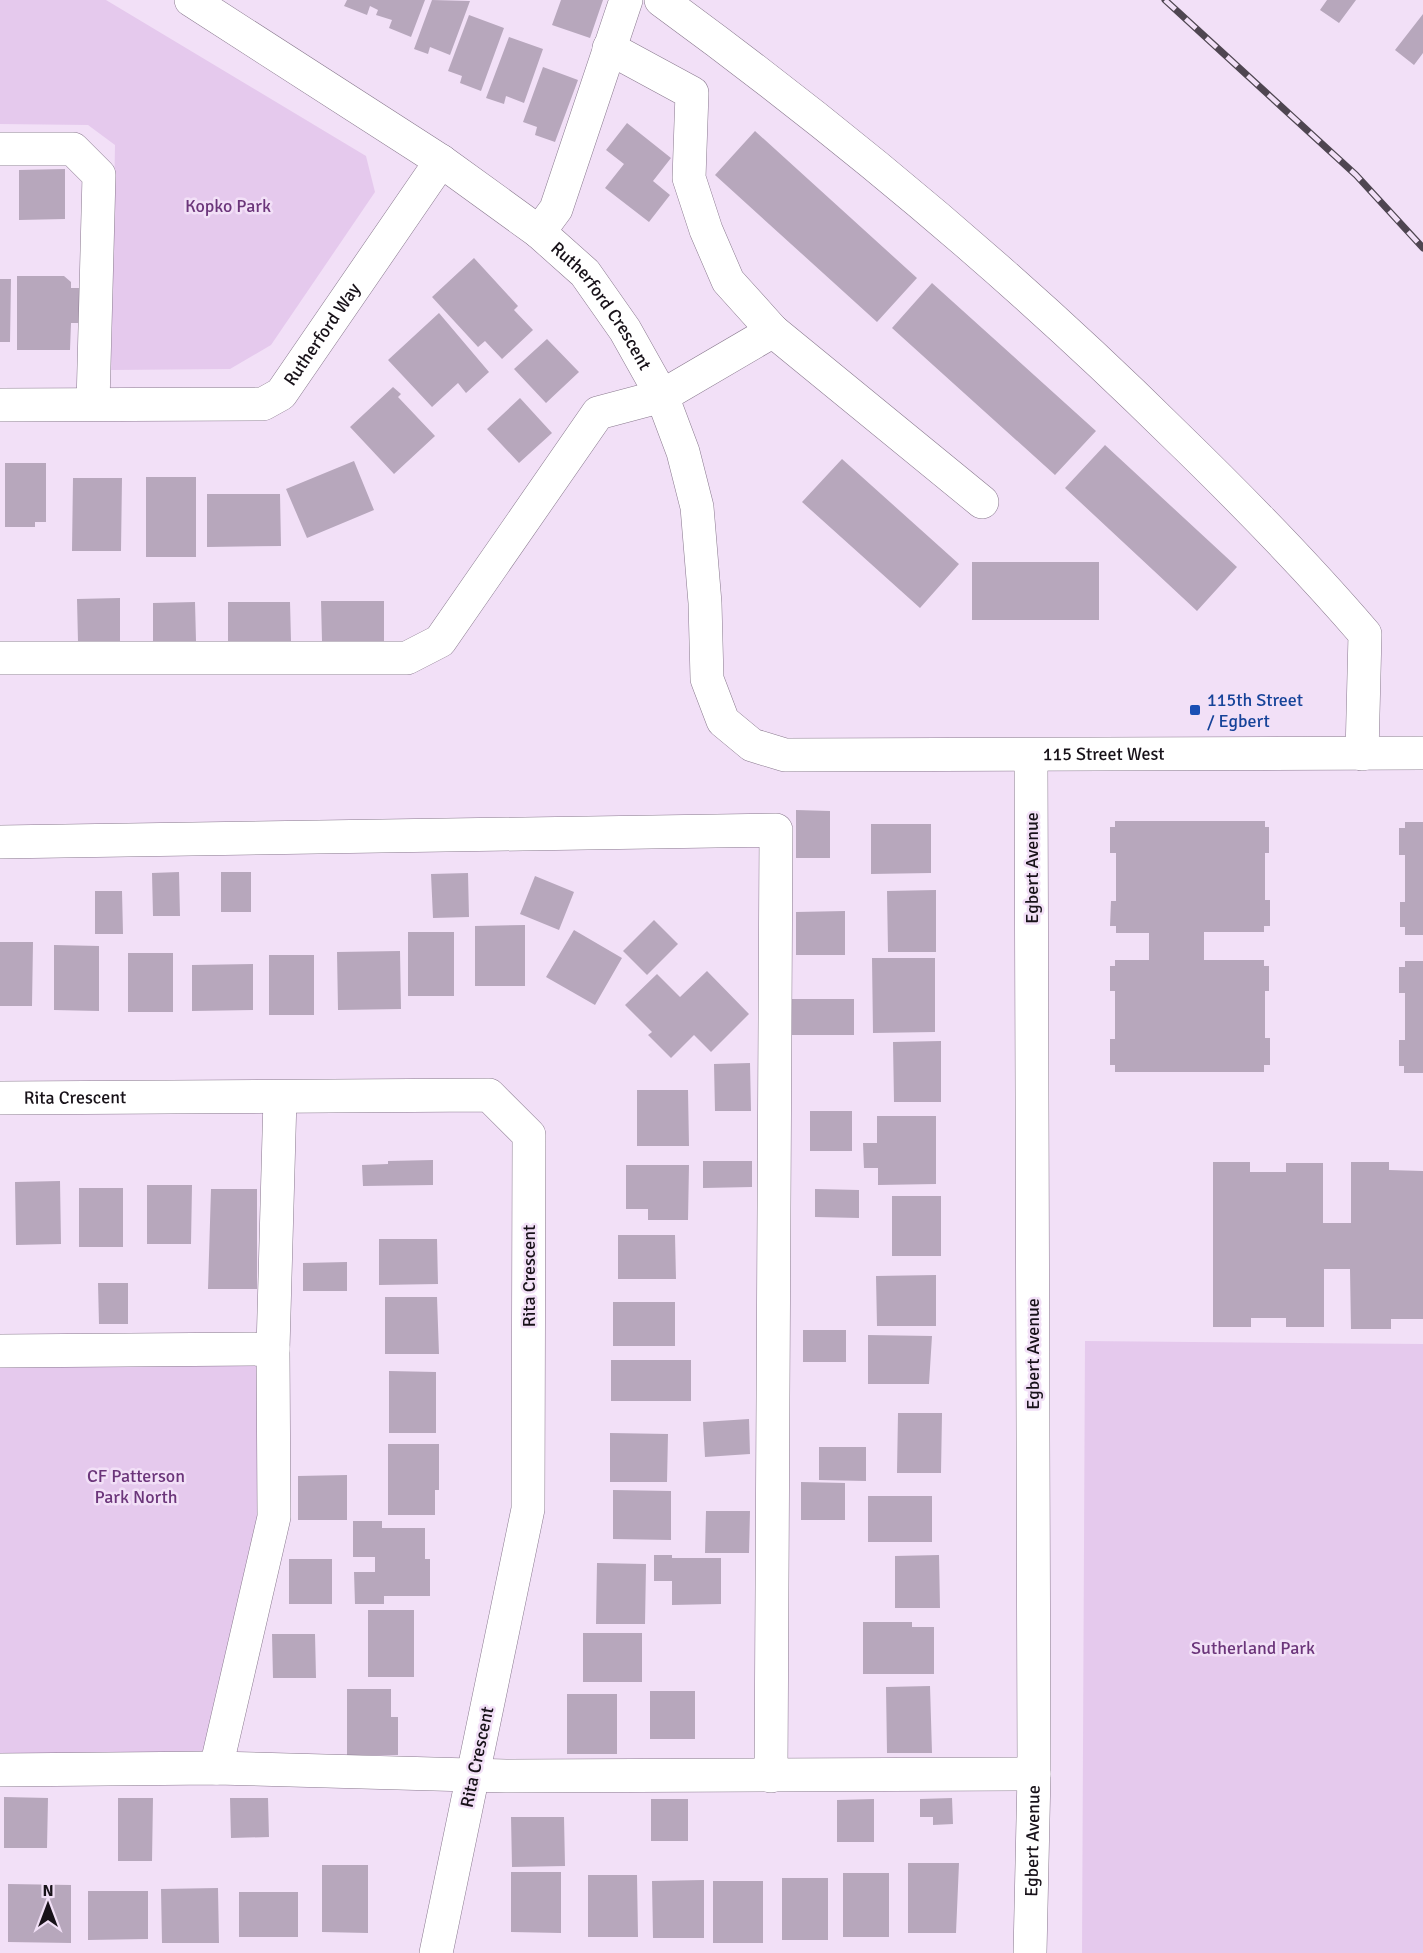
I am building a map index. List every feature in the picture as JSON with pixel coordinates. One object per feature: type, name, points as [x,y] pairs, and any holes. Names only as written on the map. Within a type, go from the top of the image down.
[{"type":"street","name":"Rutherford Crescent","points":[[191,0],[441,161],[539,232],[585,273],[625,330],[662,396],[683,452],[697,507],[705,603],[708,678],[723,721],[752,745],[785,755]]},
{"type":"street","points":[[539,232],[556,209],[626,0]]},
{"type":"street","points":[[661,0],[816,117],[925,206],[1031,298],[1226,485],[1332,595],[1365,634],[1362,754]]},
{"type":"street","points":[[609,48],[692,93],[689,178],[706,230],[728,281],[773,331],[982,502]]},
{"type":"street","points":[[0,148],[73,149],[99,175],[93,404]]},
{"type":"street","name":"Rutherford Way","points":[[0,405],[263,404],[281,394],[441,161]]},
{"type":"street","points":[[0,658],[407,658],[440,640],[597,413],[662,396],[773,331]]},
{"type":"street","name":"115 Street West","points":[[785,755],[1423,753]]},
{"type":"street","name":"Egbert Avenue","points":[[1030,1953],[1034,1774],[1031,756]]},
{"type":"street","points":[[0,842],[776,830],[771,1776]]},
{"type":"street","name":"Rita Crescent","points":[[0,1098],[489,1095],[529,1135],[528,1509],[436,1953]]},
{"type":"street","points":[[216,1768],[274,1517],[273,1349],[280,1098]]},
{"type":"street","points":[[0,1351],[273,1349]]},
{"type":"street","points":[[0,1770],[216,1768],[474,1775],[1034,1774]]},
{"type":"green space","name":"Kopko Park","points":[[0,0],[106,0],[366,156],[375,192],[271,345],[230,369],[111,370],[115,145],[88,125],[0,124]]},
{"type":"green space","name":"Sutherland Park","points":[[1085,1341],[1423,1344],[1423,1953],[1082,1953]]},
{"type":"green space","name":"CF Patterson Park North","points":[[273,1349],[274,1517],[216,1768],[0,1770],[0,1351]]},
{"type":"building","points":[[347,0],[425,0],[411,37],[389,28],[392,20],[376,15],[378,10],[370,6],[367,15],[344,6]]},
{"type":"building","points":[[432,0],[470,1],[450,55],[430,47],[428,54],[414,49]]},
{"type":"building","points":[[561,0],[603,0],[590,38],[552,25]]},
{"type":"building","points":[[1327,0],[1356,0],[1339,23],[1320,10]]},
{"type":"building","points":[[1423,14],[1423,53],[1414,65],[1395,50]]},
{"type":"building","points":[[469,15],[504,28],[481,91],[460,83],[462,76],[448,71]]},
{"type":"building","points":[[509,37],[543,49],[524,103],[506,96],[504,104],[486,98]]},
{"type":"building","points":[[543,67],[578,80],[555,142],[535,135],[537,127],[523,122]]},
{"type":"building","points":[[627,123],[671,158],[653,181],[670,195],[649,222],[605,188],[624,164],[606,150]]},
{"type":"building","points":[[755,131],[917,278],[877,322],[715,175]]},
{"type":"building","points":[[65,169],[65,219],[19,220],[19,170]]},
{"type":"building","points":[[474,258],[518,306],[514,310],[533,330],[502,359],[485,341],[478,347],[432,297]]},
{"type":"building","points":[[17,276],[64,276],[71,282],[71,288],[79,288],[79,323],[71,323],[70,350],[17,350]]},
{"type":"building","points":[[0,279],[11,279],[10,342],[0,342]]},
{"type":"building","points":[[932,283],[1096,431],[1055,475],[892,328]]},
{"type":"building","points":[[439,313],[489,372],[466,393],[458,383],[432,407],[388,360]]},
{"type":"building","points":[[547,339],[579,372],[546,403],[514,369]]},
{"type":"building","points":[[393,387],[401,394],[398,397],[435,436],[394,474],[350,427]]},
{"type":"building","points":[[520,398],[552,433],[519,463],[487,429]]},
{"type":"building","points":[[1105,445],[1237,567],[1197,611],[1065,488]]},
{"type":"building","points":[[842,459],[959,564],[920,608],[802,502]]},
{"type":"building","points":[[354,461],[374,510],[307,538],[286,489]]},
{"type":"building","points":[[5,463],[46,463],[46,522],[35,522],[35,527],[5,527]]},
{"type":"building","points":[[146,477],[196,477],[196,557],[146,557]]},
{"type":"building","points":[[73,478],[122,478],[121,551],[72,551]]},
{"type":"building","points":[[207,494],[280,494],[281,546],[207,547]]},
{"type":"building","points":[[972,562],[1099,562],[1099,620],[972,620]]},
{"type":"building","points":[[120,598],[120,642],[78,642],[77,599]]},
{"type":"building","points":[[321,601],[384,601],[384,641],[322,641]]},
{"type":"building","points":[[195,602],[196,641],[153,642],[153,603]]},
{"type":"building","points":[[228,602],[290,602],[291,641],[228,641]]},
{"type":"building","points":[[796,810],[830,811],[830,858],[796,858]]},
{"type":"building","points":[[1115,821],[1265,821],[1265,827],[1269,827],[1269,853],[1265,853],[1265,900],[1270,900],[1270,926],[1264,926],[1264,932],[1204,932],[1204,960],[1264,960],[1264,966],[1269,966],[1269,991],[1265,991],[1265,1038],[1270,1038],[1270,1065],[1264,1065],[1264,1072],[1115,1072],[1115,1065],[1110,1065],[1110,1039],[1115,1039],[1115,991],[1110,991],[1110,966],[1115,966],[1115,960],[1149,960],[1149,933],[1116,933],[1116,926],[1110,926],[1111,901],[1116,901],[1116,853],[1110,853],[1110,827],[1115,827]]},
{"type":"building","points":[[1405,822],[1423,822],[1423,935],[1405,935],[1405,927],[1400,927],[1400,902],[1405,902],[1405,855],[1399,855],[1399,828],[1405,828]]},
{"type":"building","points":[[871,824],[931,824],[931,873],[871,874]]},
{"type":"building","points":[[179,872],[180,916],[153,916],[152,873]]},
{"type":"building","points":[[221,872],[251,872],[251,912],[221,912]]},
{"type":"building","points":[[468,873],[469,917],[433,918],[431,874]]},
{"type":"building","points":[[535,876],[574,892],[559,930],[520,914]]},
{"type":"building","points":[[936,890],[936,952],[888,952],[887,891]]},
{"type":"building","points":[[95,891],[122,891],[123,934],[95,934]]},
{"type":"building","points":[[845,911],[845,955],[796,955],[796,912]]},
{"type":"building","points":[[654,920],[678,944],[647,975],[623,951]]},
{"type":"building","points":[[525,925],[525,986],[475,986],[475,926]]},
{"type":"building","points":[[574,930],[622,958],[595,1005],[546,977]]},
{"type":"building","points":[[408,932],[454,932],[454,996],[408,996]]},
{"type":"building","points":[[0,942],[33,942],[32,1006],[0,1006]]},
{"type":"building","points":[[54,945],[99,946],[99,1011],[54,1010]]},
{"type":"building","points":[[400,951],[401,1009],[338,1010],[337,952]]},
{"type":"building","points":[[128,953],[173,953],[173,1012],[128,1012]]},
{"type":"building","points":[[269,955],[314,955],[314,1015],[269,1015]]},
{"type":"building","points":[[872,958],[935,958],[935,1032],[873,1033]]},
{"type":"building","points":[[1405,961],[1423,961],[1423,1073],[1404,1073],[1404,1066],[1399,1066],[1399,1040],[1405,1040],[1405,993],[1399,993],[1399,967],[1405,967]]},
{"type":"building","points":[[253,964],[253,1010],[192,1011],[192,965]]},
{"type":"building","points":[[707,971],[749,1014],[711,1052],[694,1035],[671,1058],[648,1035],[652,1032],[625,1005],[657,974],[680,997]]},
{"type":"building","points":[[792,999],[854,999],[854,1035],[792,1035]]},
{"type":"building","points":[[941,1041],[941,1102],[894,1102],[893,1042]]},
{"type":"building","points":[[750,1063],[751,1111],[715,1111],[714,1064]]},
{"type":"building","points":[[637,1090],[688,1090],[689,1146],[637,1146]]},
{"type":"building","points":[[810,1111],[852,1111],[852,1151],[810,1151]]},
{"type":"building","points":[[877,1116],[936,1116],[936,1184],[878,1185],[878,1168],[864,1168],[863,1143],[877,1143]]},
{"type":"building","points":[[433,1160],[433,1185],[363,1186],[362,1165],[388,1164],[388,1161]]},
{"type":"building","points":[[703,1161],[752,1161],[752,1187],[703,1188]]},
{"type":"building","points":[[1213,1162],[1250,1162],[1250,1172],[1286,1172],[1286,1163],[1323,1163],[1323,1223],[1351,1223],[1351,1162],[1389,1162],[1389,1170],[1423,1171],[1423,1319],[1391,1319],[1391,1329],[1351,1329],[1350,1269],[1324,1269],[1324,1327],[1286,1327],[1286,1318],[1251,1318],[1251,1327],[1213,1327]]},
{"type":"building","points":[[626,1165],[689,1165],[688,1220],[648,1220],[648,1209],[626,1209]]},
{"type":"building","points":[[60,1181],[61,1244],[16,1245],[15,1182]]},
{"type":"building","points":[[147,1185],[192,1185],[191,1244],[147,1244]]},
{"type":"building","points":[[79,1188],[123,1188],[123,1247],[79,1247]]},
{"type":"building","points":[[211,1189],[257,1189],[257,1289],[208,1289]]},
{"type":"building","points":[[815,1189],[859,1190],[859,1218],[815,1217]]},
{"type":"building","points":[[892,1196],[941,1196],[941,1256],[892,1256]]},
{"type":"building","points":[[618,1235],[675,1235],[676,1279],[618,1279]]},
{"type":"building","points":[[379,1239],[437,1239],[438,1284],[379,1285]]},
{"type":"building","points":[[347,1262],[347,1291],[303,1291],[303,1263]]},
{"type":"building","points":[[936,1275],[936,1326],[877,1326],[876,1276]]},
{"type":"building","points":[[98,1283],[128,1283],[128,1324],[99,1324]]},
{"type":"building","points":[[385,1297],[437,1297],[439,1354],[385,1354]]},
{"type":"building","points":[[613,1302],[675,1302],[675,1346],[613,1346]]},
{"type":"building","points":[[803,1330],[846,1330],[846,1362],[803,1362]]},
{"type":"building","points":[[868,1335],[932,1336],[929,1384],[868,1384]]},
{"type":"building","points":[[611,1360],[691,1360],[691,1401],[611,1401]]},
{"type":"building","points":[[389,1371],[436,1372],[436,1433],[389,1433]]},
{"type":"building","points":[[898,1413],[942,1413],[941,1473],[897,1473]]},
{"type":"building","points":[[749,1419],[750,1454],[705,1457],[703,1422]]},
{"type":"building","points":[[610,1433],[668,1434],[667,1482],[610,1482]]},
{"type":"building","points":[[388,1444],[439,1444],[439,1490],[435,1490],[435,1515],[388,1515]]},
{"type":"building","points":[[819,1447],[866,1447],[866,1481],[819,1480]]},
{"type":"building","points":[[347,1475],[347,1520],[298,1520],[298,1476]]},
{"type":"building","points":[[801,1482],[845,1483],[845,1520],[801,1520]]},
{"type":"building","points":[[613,1490],[671,1491],[671,1540],[613,1539]]},
{"type":"building","points":[[868,1496],[932,1496],[932,1542],[868,1542]]},
{"type":"building","points":[[706,1511],[750,1511],[749,1553],[705,1553]]},
{"type":"building","points":[[353,1521],[382,1521],[382,1528],[425,1528],[425,1559],[430,1559],[430,1596],[384,1596],[384,1604],[355,1604],[354,1572],[375,1572],[375,1557],[353,1557]]},
{"type":"building","points":[[654,1555],[672,1555],[672,1558],[721,1558],[721,1604],[672,1605],[672,1581],[654,1581]]},
{"type":"building","points":[[939,1555],[940,1608],[895,1608],[895,1556]]},
{"type":"building","points":[[289,1559],[332,1559],[332,1604],[289,1604]]},
{"type":"building","points":[[597,1563],[646,1564],[645,1624],[596,1624]]},
{"type":"building","points":[[368,1610],[414,1610],[414,1677],[368,1677]]},
{"type":"building","points":[[863,1622],[912,1622],[912,1627],[934,1627],[934,1674],[863,1674]]},
{"type":"building","points":[[583,1633],[642,1633],[642,1682],[583,1682]]},
{"type":"building","points":[[272,1634],[315,1634],[316,1678],[273,1678]]},
{"type":"building","points":[[930,1686],[932,1753],[887,1753],[886,1687]]},
{"type":"building","points":[[347,1689],[391,1689],[391,1717],[398,1717],[398,1755],[347,1755]]},
{"type":"building","points":[[650,1691],[695,1691],[695,1739],[650,1739]]},
{"type":"building","points":[[567,1694],[617,1694],[617,1754],[567,1754]]},
{"type":"building","points":[[4,1797],[48,1798],[47,1848],[4,1848]]},
{"type":"building","points":[[118,1798],[153,1798],[152,1861],[118,1861]]},
{"type":"building","points":[[230,1798],[268,1798],[269,1837],[231,1838]]},
{"type":"building","points":[[952,1798],[953,1824],[933,1825],[933,1817],[920,1817],[920,1799]]},
{"type":"building","points":[[651,1799],[688,1799],[688,1841],[651,1841]]},
{"type":"building","points":[[874,1799],[874,1842],[837,1842],[837,1800]]},
{"type":"building","points":[[511,1817],[564,1817],[565,1866],[512,1867]]},
{"type":"building","points":[[908,1863],[959,1863],[956,1933],[908,1933]]},
{"type":"building","points":[[322,1865],[368,1865],[368,1933],[322,1932]]},
{"type":"building","points":[[511,1872],[561,1872],[561,1933],[511,1932]]},
{"type":"building","points":[[843,1873],[889,1873],[889,1937],[843,1937]]},
{"type":"building","points":[[588,1875],[637,1875],[638,1937],[588,1937]]},
{"type":"building","points":[[782,1878],[828,1878],[828,1940],[782,1940]]},
{"type":"building","points":[[704,1880],[704,1938],[653,1938],[652,1881]]},
{"type":"building","points":[[713,1881],[763,1881],[763,1943],[713,1943]]},
{"type":"building","points":[[8,1884],[71,1885],[71,1943],[8,1942]]},
{"type":"building","points":[[218,1888],[219,1943],[162,1943],[161,1889]]},
{"type":"building","points":[[88,1891],[148,1891],[148,1939],[88,1940]]},
{"type":"building","points":[[239,1892],[298,1892],[298,1937],[239,1937]]},
{"type":"railway","points":[[1165,0],[1356,175],[1423,248]]},
{"type":"place","name":"115th Street / Egbert","points":[[1195,710]]}]
